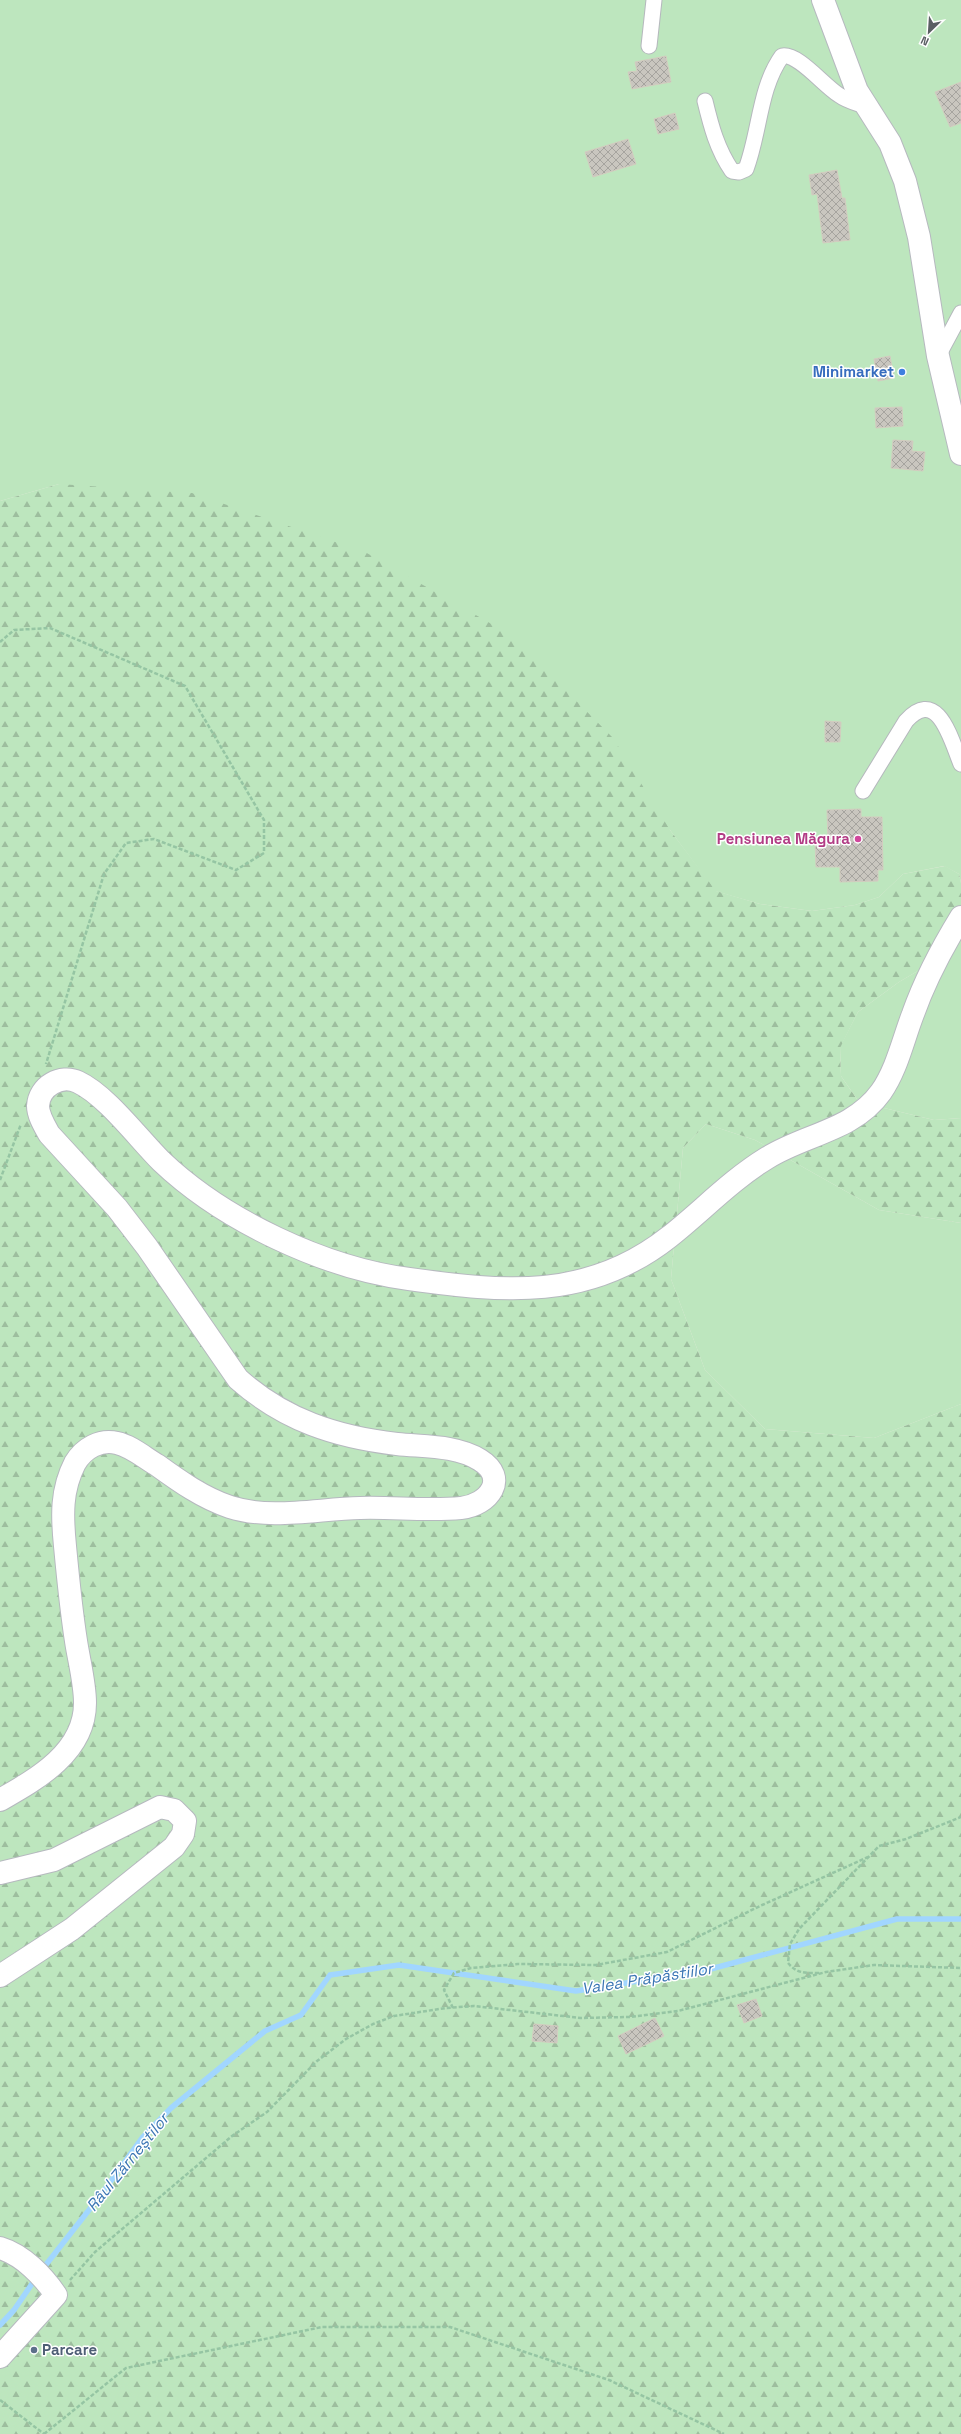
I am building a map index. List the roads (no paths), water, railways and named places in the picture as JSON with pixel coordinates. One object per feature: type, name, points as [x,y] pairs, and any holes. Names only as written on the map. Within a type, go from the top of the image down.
[{"type":"main road","points":[[823,0],[849,72],[865,106],[890,143],[905,181],[919,237],[938,356],[961,454]]},
{"type":"main road","points":[[0,1800],[32,1782],[55,1764],[70,1747],[82,1723],[85,1702],[71,1614],[62,1514],[65,1487],[75,1464],[84,1450],[100,1442],[117,1443],[138,1452],[188,1486],[213,1500],[231,1507],[270,1513],[358,1508],[460,1508],[477,1505],[489,1494],[494,1482],[491,1471],[481,1460],[459,1451],[374,1441],[340,1434],[307,1424],[284,1413],[254,1393],[238,1379],[147,1247],[117,1208],[49,1134],[41,1119],[38,1105],[41,1095],[52,1083],[65,1078],[78,1082],[94,1093],[178,1176],[220,1208],[270,1234],[335,1261],[375,1273],[471,1287],[565,1286],[590,1280],[622,1267],[649,1251],[668,1238],[748,1169],[773,1154],[857,1117],[873,1103],[892,1072],[922,991],[943,947],[961,917]]},
{"type":"main road","points":[[0,1872],[54,1860],[160,1807],[174,1810],[185,1821],[183,1834],[174,1847],[72,1929],[0,1976]]},
{"type":"main road","points":[[0,2357],[56,2295],[44,2278],[9,2253]]},
{"type":"street","points":[[649,46],[654,0]]},
{"type":"street","points":[[705,101],[714,136],[724,159],[732,170],[739,172],[746,168],[750,158],[765,92],[776,64],[782,56],[789,54],[800,60],[818,80],[840,96],[865,106]]},
{"type":"street","points":[[938,356],[961,313]]},
{"type":"street","points":[[863,791],[906,721],[914,712],[923,708],[932,710],[940,718],[961,764]]},
{"type":"waterway","name":"Valea Prăpăstiilor","points":[[41,2271],[100,2196],[142,2138],[171,2108],[265,2031],[301,2015],[330,1975],[399,1965],[576,1991],[707,1970],[897,1919],[961,1919]]},
{"type":"waterway","name":"Râul Zărneștilor","points":[[0,2325],[14,2310],[36,2278]]},
{"type":"place","name":"Minimarket","points":[[902,372]]},
{"type":"place","name":"Pensiunea Măgura","points":[[858,839]]},
{"type":"place","name":"Parcare","points":[[34,2350]]}]
